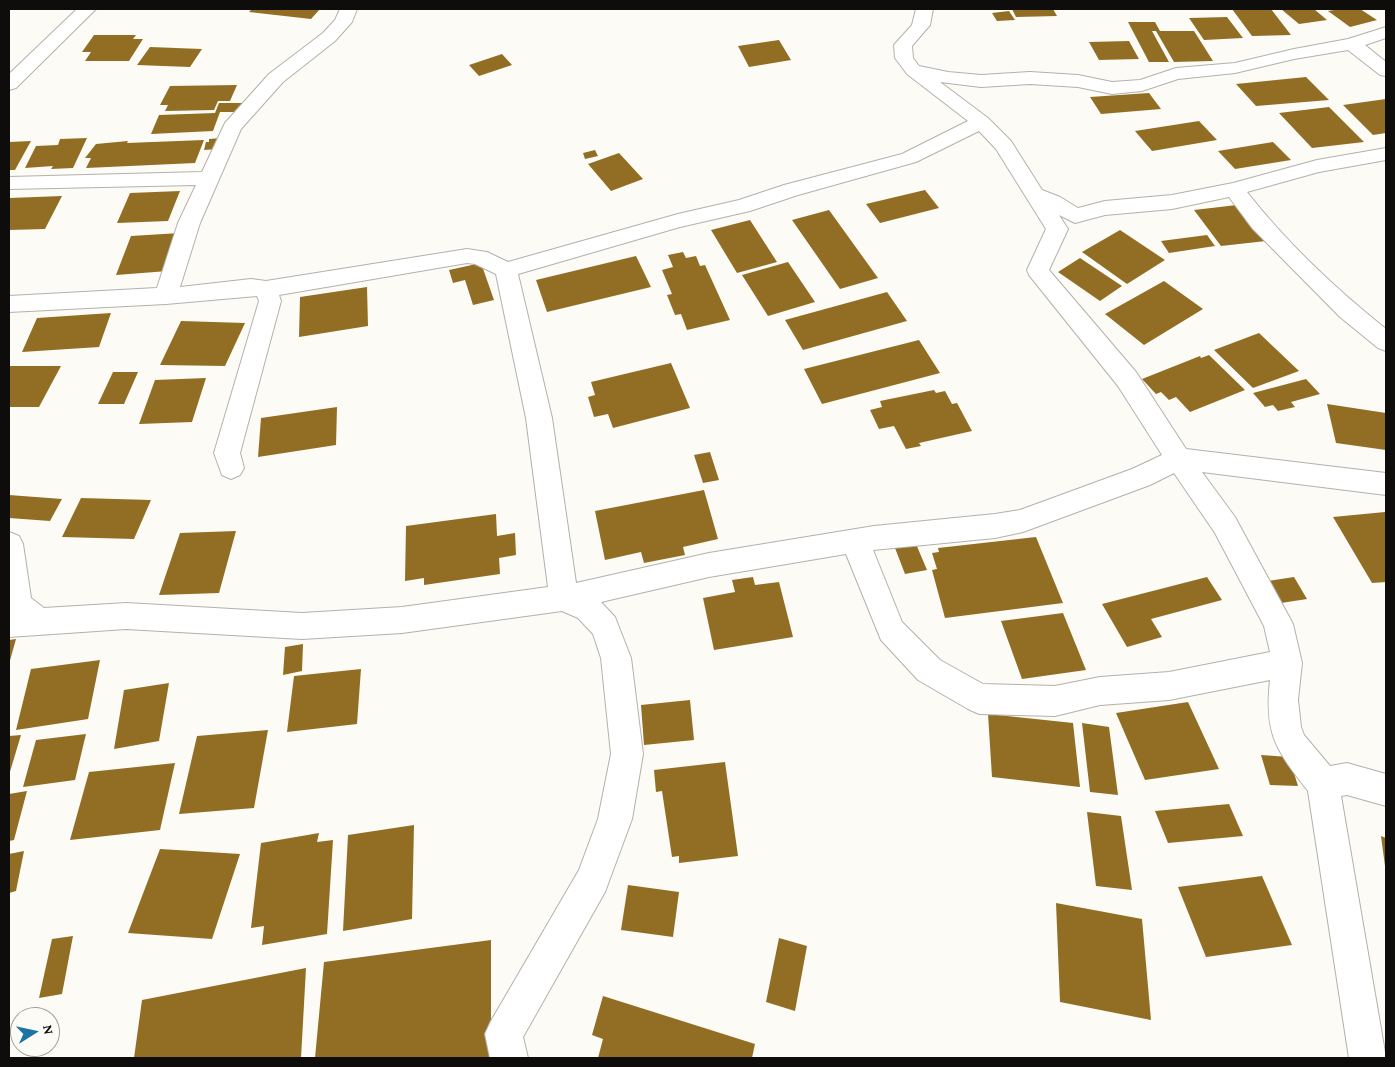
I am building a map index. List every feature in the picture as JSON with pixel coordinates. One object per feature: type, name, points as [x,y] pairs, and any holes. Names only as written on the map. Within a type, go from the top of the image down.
[{"type":"street","points":[[9,84],[87,9]]},
{"type":"street","points":[[166,296],[189,223],[232,127],[276,78],[329,38],[342,22],[348,9]]},
{"type":"street","points":[[924,9],[925,14],[916,33],[903,45],[904,58],[913,70],[981,122],[1004,145],[1057,229],[1038,270],[1040,275],[1127,379],[1178,459],[1225,525],[1278,624],[1287,663],[1283,700],[1286,727],[1293,746],[1323,784],[1368,1058]]},
{"type":"street","points":[[913,70],[948,78],[982,81],[1030,78],[1078,81],[1112,88],[1142,86],[1176,74],[1235,68],[1294,54],[1352,44],[1386,32]]},
{"type":"street","points":[[1352,44],[1386,70]]},
{"type":"street","points":[[9,304],[166,296],[251,287],[266,289],[467,256],[479,257],[506,270],[678,221],[743,206],[791,190],[909,158],[981,122]]},
{"type":"street","points":[[1035,194],[1053,202],[1075,216],[1104,208],[1172,202],[1234,189],[1317,166],[1386,154]]},
{"type":"street","points":[[9,183],[208,178]]},
{"type":"street","points":[[1234,189],[1260,223],[1348,311],[1386,342]]},
{"type":"street","points":[[506,270],[539,418],[564,598]]},
{"type":"street","points":[[231,468],[227,452],[270,300],[266,289]]},
{"type":"street","points":[[9,624],[126,616],[302,626],[402,620],[564,598],[709,565],[855,541],[995,526],[1024,521],[1141,477],[1178,459],[1386,484]]},
{"type":"street","points":[[855,541],[891,631],[929,670],[978,699],[1056,701],[1100,691],[1169,686],[1287,663]]},
{"type":"street","points":[[9,544],[18,605],[38,621]]},
{"type":"street","points":[[510,1058],[504,1034],[593,880],[615,819],[627,754],[616,658],[605,626],[588,609],[564,598]]},
{"type":"street","points":[[1323,784],[1347,779],[1386,790]]},
{"type":"building","points":[[252,9],[320,9],[311,19],[249,12]]},
{"type":"building","points":[[1012,9],[1053,9],[1057,16],[1016,17]]},
{"type":"building","points":[[1232,9],[1271,9],[1291,35],[1252,36]]},
{"type":"building","points":[[1281,9],[1314,9],[1327,20],[1299,24]]},
{"type":"building","points":[[1360,9],[1377,20],[1350,27],[1328,11]]},
{"type":"building","points":[[1009,11],[1015,20],[997,21],[992,13]]},
{"type":"building","points":[[1227,17],[1243,38],[1204,40],[1189,18]]},
{"type":"building","points":[[1128,22],[1155,22],[1160,31],[1152,31],[1169,62],[1149,62]]},
{"type":"building","points":[[1156,31],[1194,31],[1213,61],[1174,62]]},
{"type":"building","points":[[94,35],[136,35],[133,39],[143,39],[129,61],[85,61],[91,52],[82,52]]},
{"type":"building","points":[[779,40],[791,60],[749,67],[738,46]]},
{"type":"building","points":[[1129,41],[1139,59],[1099,60],[1089,42]]},
{"type":"building","points":[[150,47],[202,49],[190,67],[137,65]]},
{"type":"building","points":[[502,54],[512,65],[479,76],[469,65]]},
{"type":"building","points":[[1306,77],[1329,100],[1256,106],[1236,84]]},
{"type":"building","points":[[237,85],[230,101],[218,101],[214,110],[165,111],[168,105],[160,105],[170,86]]},
{"type":"building","points":[[1149,93],[1161,109],[1101,114],[1090,97]]},
{"type":"building","points":[[1386,99],[1386,133],[1373,135],[1343,105]]},
{"type":"building","points":[[219,103],[243,103],[239,112],[220,112],[213,131],[151,134],[159,115],[215,113]]},
{"type":"building","points":[[1329,107],[1364,142],[1312,148],[1279,113]]},
{"type":"building","points":[[1199,121],[1217,140],[1152,151],[1135,131]]},
{"type":"building","points":[[87,138],[73,168],[51,169],[53,166],[25,168],[36,146],[58,145],[60,139]]},
{"type":"building","points":[[221,138],[219,149],[204,150],[209,139]]},
{"type":"building","points":[[204,140],[195,163],[86,168],[91,158],[85,158],[96,144],[128,141],[127,143]]},
{"type":"building","points":[[31,141],[15,170],[9,170],[9,142]]},
{"type":"building","points":[[1273,142],[1291,160],[1235,169],[1218,151]]},
{"type":"building","points":[[595,150],[598,156],[585,159],[583,153]]},
{"type":"building","points":[[619,153],[643,179],[611,191],[588,164]]},
{"type":"building","points":[[925,190],[939,208],[880,223],[866,204]]},
{"type":"building","points":[[180,191],[168,221],[117,223],[130,193]]},
{"type":"building","points":[[62,196],[45,229],[9,230],[9,198]]},
{"type":"building","points":[[1237,205],[1266,241],[1221,246],[1194,210]]},
{"type":"building","points":[[829,210],[878,278],[840,289],[792,220]]},
{"type":"building","points":[[750,220],[777,262],[737,273],[711,230]]},
{"type":"building","points":[[1120,230],[1165,260],[1127,284],[1082,252]]},
{"type":"building","points":[[180,233],[168,271],[116,275],[131,236]]},
{"type":"building","points":[[1207,235],[1215,246],[1169,253],[1161,241]]},
{"type":"building","points":[[683,252],[686,258],[696,256],[700,266],[705,265],[730,320],[687,330],[681,314],[675,315],[667,295],[672,294],[662,270],[673,267],[668,255]]},
{"type":"building","points":[[636,256],[651,287],[547,312],[536,280]]},
{"type":"building","points":[[1080,258],[1122,286],[1100,301],[1058,272]]},
{"type":"building","points":[[788,262],[815,302],[768,316],[742,275]]},
{"type":"building","points":[[481,263],[494,300],[473,305],[465,280],[453,283],[449,270]]},
{"type":"building","points":[[1164,281],[1203,309],[1144,345],[1105,314]]},
{"type":"building","points":[[367,287],[368,326],[299,337],[300,297]]},
{"type":"building","points":[[887,292],[907,321],[803,350],[785,320]]},
{"type":"building","points":[[111,313],[99,347],[22,352],[37,318]]},
{"type":"building","points":[[181,321],[245,323],[225,366],[160,365]]},
{"type":"building","points":[[1259,333],[1299,371],[1253,388],[1214,350]]},
{"type":"building","points":[[919,340],[940,373],[822,404],[804,369]]},
{"type":"building","points":[[1209,355],[1245,390],[1190,412],[1176,397],[1169,400],[1161,392],[1156,394],[1142,379],[1200,356],[1201,358]]},
{"type":"building","points":[[671,363],[690,408],[613,428],[608,414],[594,417],[588,397],[595,395],[591,382]]},
{"type":"building","points":[[9,366],[61,366],[39,407],[9,407]]},
{"type":"building","points":[[113,372],[138,372],[124,404],[98,404]]},
{"type":"building","points":[[206,378],[192,422],[139,424],[155,380]]},
{"type":"building","points":[[1306,379],[1320,394],[1291,402],[1295,407],[1278,411],[1273,405],[1265,407],[1253,393]]},
{"type":"building","points":[[934,390],[936,393],[945,391],[952,404],[957,403],[972,431],[919,443],[921,446],[906,449],[894,426],[879,429],[870,410],[882,407],[880,401]]},
{"type":"building","points":[[1327,404],[1386,413],[1386,450],[1336,443]]},
{"type":"building","points":[[337,407],[336,445],[258,457],[261,418]]},
{"type":"building","points":[[710,452],[719,480],[703,483],[694,455]]},
{"type":"building","points":[[704,490],[718,539],[683,547],[685,555],[644,563],[641,552],[605,560],[595,511]]},
{"type":"building","points":[[9,495],[62,499],[50,521],[9,518]]},
{"type":"building","points":[[81,498],[151,500],[134,539],[62,537]]},
{"type":"building","points":[[1385,512],[1386,582],[1372,583],[1333,517]]},
{"type":"building","points":[[496,514],[497,536],[515,533],[516,555],[499,558],[500,574],[424,585],[424,578],[405,581],[406,526]]},
{"type":"building","points":[[236,531],[219,593],[159,595],[180,533]]},
{"type":"building","points":[[1036,537],[1063,603],[945,618],[932,570],[937,569],[932,553],[939,552],[938,548]]},
{"type":"building","points":[[916,544],[927,570],[905,574],[895,548]]},
{"type":"building","points":[[753,577],[755,585],[779,582],[793,637],[714,650],[703,598],[735,592],[732,580]]},
{"type":"building","points":[[1207,577],[1222,600],[1151,619],[1162,637],[1127,647],[1102,604]]},
{"type":"building","points":[[1294,577],[1307,599],[1281,603],[1268,581]]},
{"type":"building","points":[[1063,613],[1086,670],[1022,679],[1001,621]]},
{"type":"building","points":[[16,639],[9,664],[9,640]]},
{"type":"building","points":[[303,644],[302,671],[283,675],[285,647]]},
{"type":"building","points":[[100,660],[88,719],[16,730],[31,669]]},
{"type":"building","points":[[361,669],[357,724],[287,732],[294,676]]},
{"type":"building","points":[[169,683],[159,741],[114,749],[124,690]]},
{"type":"building","points":[[690,700],[694,740],[644,745],[641,705]]},
{"type":"building","points":[[1188,702],[1219,769],[1145,780],[1116,713]]},
{"type":"building","points":[[988,714],[1073,723],[1080,787],[992,777]]},
{"type":"building","points":[[1082,723],[1109,727],[1118,795],[1090,792]]},
{"type":"building","points":[[268,730],[254,808],[179,814],[197,736]]},
{"type":"building","points":[[86,734],[75,780],[23,787],[36,740]]},
{"type":"building","points":[[21,735],[9,775],[9,736]]},
{"type":"building","points":[[1261,755],[1289,757],[1298,786],[1270,785]]},
{"type":"building","points":[[725,762],[738,856],[679,863],[679,856],[672,857],[662,791],[656,792],[654,770]]},
{"type":"building","points":[[175,763],[160,830],[70,840],[89,772]]},
{"type":"building","points":[[27,791],[14,840],[9,841],[9,794]]},
{"type":"building","points":[[1229,804],[1243,836],[1168,843],[1155,811]]},
{"type":"building","points":[[1087,812],[1121,816],[1132,890],[1096,886]]},
{"type":"building","points":[[414,825],[412,919],[343,931],[348,835]]},
{"type":"building","points":[[319,833],[317,842],[333,840],[327,934],[262,945],[264,926],[251,928],[261,843]]},
{"type":"building","points":[[1381,836],[1386,838],[1386,866],[1385,866]]},
{"type":"building","points":[[160,849],[240,854],[212,939],[128,933]]},
{"type":"building","points":[[24,851],[16,891],[9,893],[9,854]]},
{"type":"building","points":[[1262,876],[1292,945],[1206,957],[1178,887]]},
{"type":"building","points":[[628,885],[679,892],[673,937],[621,930]]},
{"type":"building","points":[[1056,903],[1142,919],[1151,1020],[1060,1002]]},
{"type":"building","points":[[73,936],[62,994],[39,998],[52,939]]},
{"type":"building","points":[[779,938],[807,946],[795,1011],[766,1002]]},
{"type":"building","points":[[491,940],[491,1058],[315,1058],[324,962]]},
{"type":"building","points":[[306,968],[301,1058],[134,1058],[142,1000]]},
{"type":"building","points":[[603,996],[755,1044],[752,1058],[598,1058],[603,1039],[592,1035]]}]
